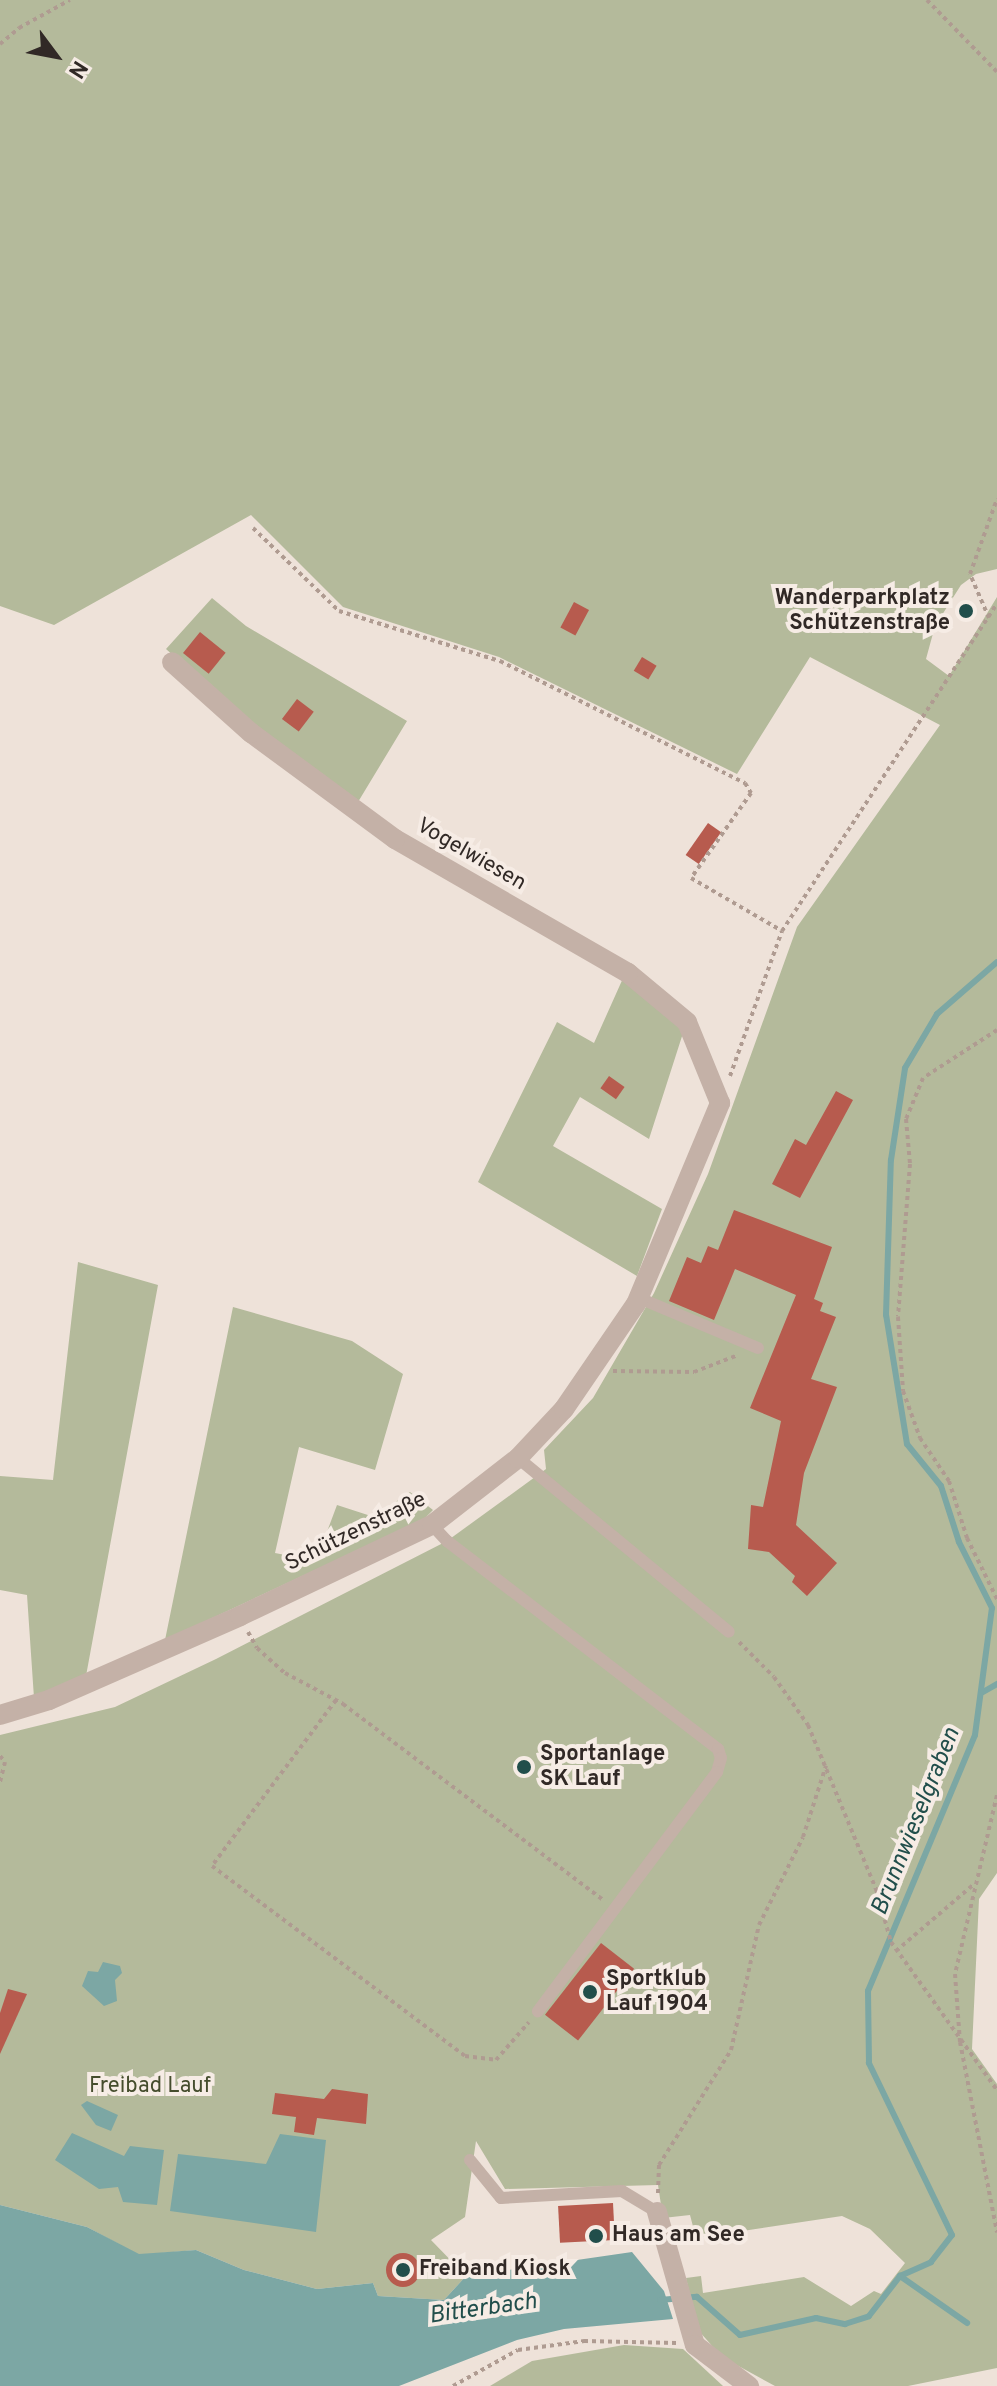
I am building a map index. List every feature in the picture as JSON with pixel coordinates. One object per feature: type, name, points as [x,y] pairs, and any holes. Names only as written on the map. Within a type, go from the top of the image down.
[{"type":"street","name":"Vogelwiesen","points":[[172,662],[251,733],[395,839],[628,973],[687,1022],[720,1103]]},
{"type":"street","name":"Schützenstraße","points":[[0,1715],[49,1700],[240,1616],[432,1525],[518,1458],[564,1409],[639,1298],[720,1103]]},
{"type":"street","points":[[657,2212],[695,2345],[749,2386]]},
{"type":"lane","points":[[639,1298],[758,1348]]},
{"type":"lane","points":[[518,1458],[729,1632]]},
{"type":"lane","points":[[432,1525],[718,1749],[717,1772],[538,2011]]},
{"type":"lane","points":[[470,2160],[501,2198],[622,2191],[657,2212]]},
{"type":"path","points":[[0,44],[70,0]]},
{"type":"path","points":[[927,0],[997,72]]},
{"type":"path","points":[[989,618],[970,574],[997,499]]},
{"type":"path","points":[[253,528],[339,611],[500,661],[745,783],[751,793],[691,878],[782,931]]},
{"type":"path","points":[[720,1103],[782,931],[997,604]]},
{"type":"path","points":[[997,1030],[923,1078],[906,1119],[910,1164],[898,1317],[903,1391],[920,1438],[949,1481],[967,1538],[997,1599]]},
{"type":"path","points":[[591,1370],[694,1372],[758,1348]]},
{"type":"path","points":[[240,1616],[257,1648],[285,1673],[336,1700],[615,1908]]},
{"type":"path","points":[[729,1632],[791,1701],[826,1766],[891,1942],[997,2090]]},
{"type":"path","points":[[336,1700],[212,1866],[465,2056],[496,2060],[538,2011]]},
{"type":"path","points":[[0,1756],[5,1762],[0,1782]]},
{"type":"path","points":[[657,2212],[659,2165],[731,2050],[759,1925],[803,1837],[826,1766]]},
{"type":"path","points":[[997,1795],[955,1974],[960,2042],[997,2232]]},
{"type":"path","points":[[896,1951],[975,1884]]},
{"type":"path","points":[[453,2386],[518,2350],[584,2341],[695,2345]]},
{"type":"green space","name":"Freibad Lauf","points":[[0,0],[997,0],[997,569],[976,574],[961,585],[935,626],[926,659],[949,676],[997,597],[997,1873],[979,1899],[972,2049],[997,2084],[997,2368],[908,2386],[775,2386],[722,2357],[698,2330],[686,2278],[701,2276],[703,2293],[804,2277],[851,2306],[874,2291],[881,2294],[905,2263],[870,2229],[842,2216],[696,2238],[690,2215],[663,2218],[658,2185],[505,2189],[476,2141],[465,2217],[431,2240],[466,2276],[444,2300],[378,2296],[373,2283],[317,2289],[244,2270],[196,2250],[139,2255],[87,2227],[0,2205],[0,1735],[115,1707],[216,1659],[447,1541],[546,1469],[544,1450],[593,1398],[654,1293],[708,1174],[797,927],[940,725],[810,657],[737,774],[499,657],[343,607],[251,515],[54,625],[0,606]]},
{"type":"green space","points":[[212,598],[246,626],[407,721],[358,802],[256,730],[166,649]]},
{"type":"green space","points":[[624,976],[684,1030],[649,1139],[580,1097],[553,1146],[662,1209],[637,1276],[478,1182],[557,1022],[594,1043]]},
{"type":"green space","points":[[78,1262],[158,1285],[86,1676],[34,1698],[27,1595],[0,1590],[0,1476],[53,1480]]},
{"type":"green space","points":[[233,1307],[352,1341],[403,1374],[375,1470],[299,1447],[275,1553],[316,1561],[337,1505],[374,1517],[410,1492],[433,1510],[423,1520],[165,1640]]},
{"type":"green space","points":[[624,2345],[683,2349],[723,2386],[490,2386],[532,2361]]},
{"type":"water","points":[[103,1962],[120,1966],[122,1973],[115,1980],[117,2001],[104,2006],[82,1986],[88,1971],[98,1972]]},
{"type":"water","points":[[87,2101],[118,2115],[111,2131],[96,2125],[81,2105]]},
{"type":"water","points":[[72,2133],[124,2156],[130,2146],[164,2150],[157,2205],[123,2202],[118,2187],[99,2189],[55,2160]]},
{"type":"water","points":[[280,2134],[326,2140],[316,2232],[170,2211],[178,2154],[266,2164]]},
{"type":"water","points":[[0,2205],[87,2227],[139,2254],[196,2250],[244,2270],[317,2289],[373,2283],[378,2296],[444,2300],[466,2276],[632,2252],[664,2291],[673,2319],[564,2329],[517,2340],[399,2386],[0,2386]]},
{"type":"building","points":[[574,602],[589,610],[575,636],[560,628]]},
{"type":"building","points":[[200,632],[226,653],[209,674],[183,653]]},
{"type":"building","points":[[642,657],[657,666],[648,679],[634,671]]},
{"type":"building","points":[[297,699],[314,712],[299,732],[282,719]]},
{"type":"building","points":[[708,823],[721,832],[699,864],[686,855]]},
{"type":"building","points":[[609,1076],[625,1087],[616,1099],[600,1088]]},
{"type":"building","points":[[836,1091],[853,1100],[800,1198],[772,1184],[795,1139],[806,1145]]},
{"type":"building","points":[[734,1210],[832,1247],[814,1299],[823,1303],[820,1311],[836,1317],[811,1379],[837,1387],[804,1473],[796,1525],[837,1563],[807,1596],[792,1582],[795,1576],[769,1552],[748,1549],[751,1505],[763,1507],[781,1421],[750,1408],[796,1295],[735,1269],[714,1320],[669,1301],[687,1257],[701,1263],[708,1246],[718,1250]]},
{"type":"building","name":"Sportklub Lauf 1904","points":[[601,1943],[634,1969],[578,2041],[545,2015]]},
{"type":"building","points":[[8,1989],[27,1994],[0,2054],[0,2013]]},
{"type":"building","points":[[332,2089],[368,2094],[366,2124],[317,2118],[314,2135],[294,2132],[296,2117],[272,2114],[275,2093],[324,2099]]},
{"type":"building","points":[[613,2203],[615,2240],[560,2243],[558,2206]]},
{"type":"building","name":"Freiband Kiosk","points":[[403,2253],[415,2258],[420,2270],[415,2282],[403,2287],[391,2282],[386,2270],[391,2258]]},
{"type":"waterway","name":"Brunnwieselgraben","points":[[900,2276],[931,2262],[952,2235],[869,2063],[868,1991],[975,1735],[992,1608],[959,1542],[941,1486],[907,1444],[886,1315],[891,1160],[905,1068],[937,1014],[997,962]]},
{"type":"waterway","points":[[983,1692],[997,1684]]},
{"type":"waterway","name":"Bitterbach","points":[[660,2300],[697,2297],[740,2335],[816,2318],[845,2324],[869,2316],[900,2276],[967,2323]]},
{"type":"place","name":"Wanderparkplatz Schützenstraße","points":[[966,611]]},
{"type":"place","name":"Sportanlage SK Lauf","points":[[524,1767]]},
{"type":"place","name":"Sportklub Lauf 1904","points":[[590,1992]]},
{"type":"place","name":"Haus am See","points":[[596,2236]]},
{"type":"place","name":"Freiband Kiosk","points":[[403,2270]]}]
